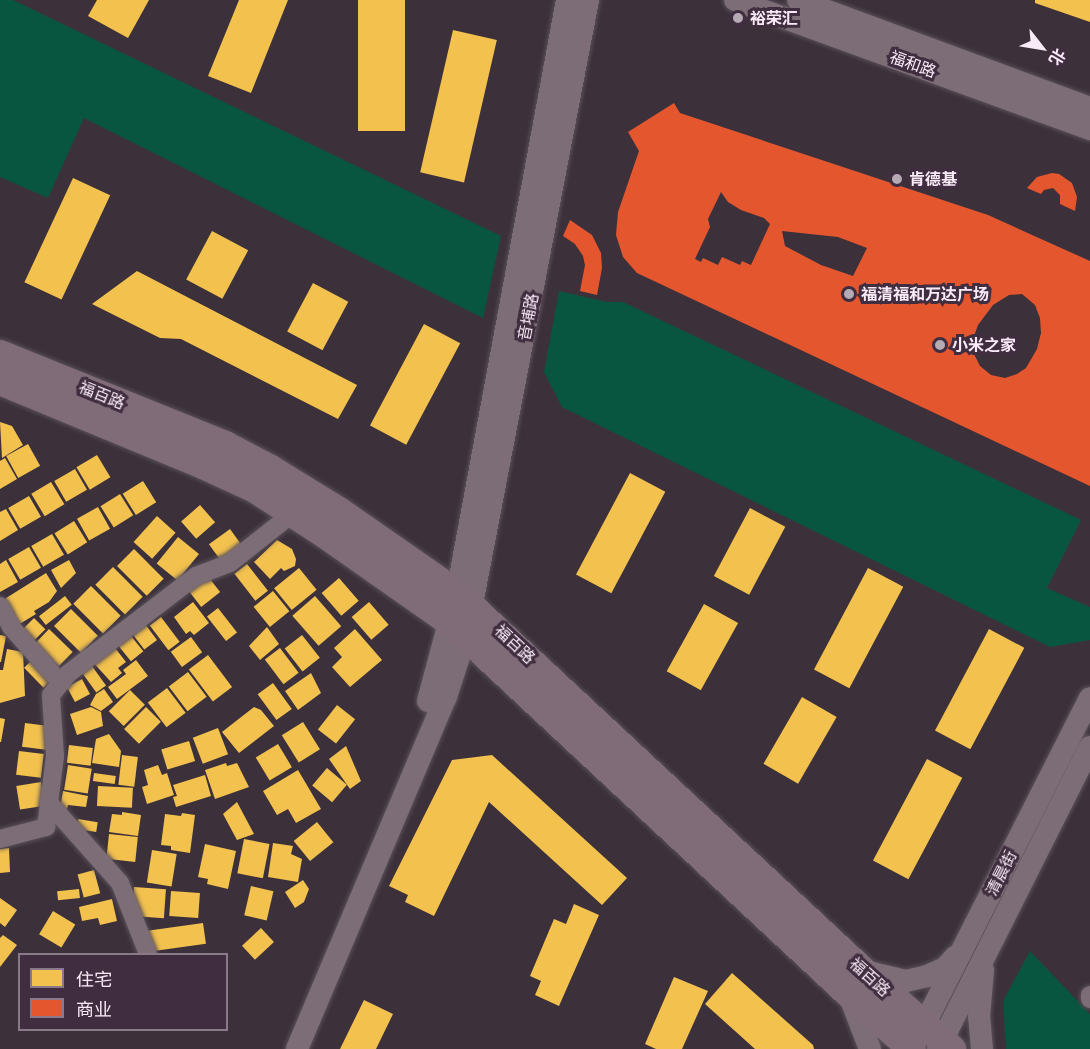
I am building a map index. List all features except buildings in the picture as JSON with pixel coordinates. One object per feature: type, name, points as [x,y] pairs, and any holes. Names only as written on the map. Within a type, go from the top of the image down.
[{"type":"main road","name":"福百路","points":[[0,354],[225,445],[269,468],[331,505],[465,598],[855,982]]},
{"type":"main road","name":"福百路","points":[[0,381],[203,465],[255,489],[459,629],[855,982],[934,1042]]},
{"type":"street","name":"音埔路","points":[[465,598],[567,0]]},
{"type":"street","name":"音埔路","points":[[459,629],[588,0]]},
{"type":"street","name":"福和路","points":[[735,0],[1090,129]]},
{"type":"street","name":"福和路","points":[[798,0],[1090,108]]},
{"type":"street","points":[[0,839],[46,827],[55,756],[51,695],[69,673],[196,576],[230,563],[293,513]]},
{"type":"street","points":[[0,606],[11,627],[61,683]]},
{"type":"street","points":[[280,1049],[459,629]]},
{"type":"street","points":[[297,1049],[446,697],[459,629]]},
{"type":"street","name":"清晨街","points":[[934,1042],[963,947],[1090,698]]},
{"type":"street","name":"清晨街","points":[[934,1042],[985,956],[1090,747]]},
{"type":"street","points":[[49,803],[120,883],[148,953]]},
{"type":"street","points":[[870,1049],[861,1021],[855,982],[906,981],[927,976],[945,968],[963,947]]},
{"type":"street","points":[[982,1049],[980,1017],[985,956]]},
{"type":"green space","points":[[0,0],[13,0],[501,236],[483,318],[84,118],[48,198],[0,177]]},
{"type":"green space","points":[[559,291],[607,302],[623,302],[1081,520],[1047,588],[1090,607],[1090,640],[1050,647],[562,407],[544,372]]},
{"type":"green space","points":[[1030,951],[1090,1014],[1090,1049],[1006,1049],[1003,1001]]},
{"type":"place","name":"裕荣汇","points":[[738,18]]},
{"type":"place","name":"肯德基","points":[[897,179]]},
{"type":"place","name":"福清福和万达广场","points":[[849,294]]},
{"type":"place","name":"小米之家","points":[[940,345]]}]
